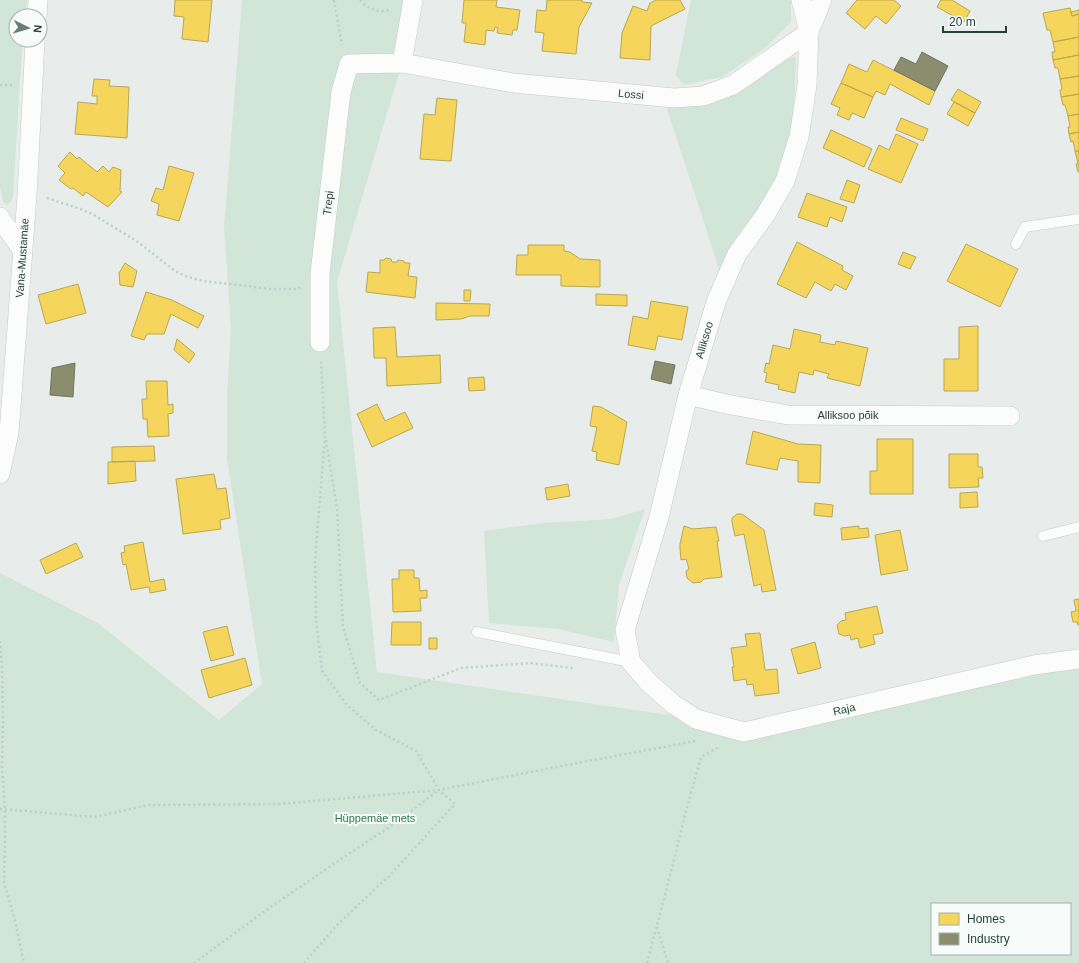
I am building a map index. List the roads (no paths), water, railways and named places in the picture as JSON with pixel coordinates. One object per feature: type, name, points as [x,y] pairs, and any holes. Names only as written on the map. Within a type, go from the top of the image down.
[{"type":"street","points":[[402,63],[413,0]]},
{"type":"street","points":[[801,0],[809,32]]},
{"type":"street","points":[[809,32],[822,0]]},
{"type":"street","name":"Lossi","points":[[402,63],[513,83],[674,98],[703,96],[733,85],[809,32]]},
{"type":"street","name":"Alliksoo","points":[[631,662],[625,630],[659,517],[688,395],[716,302],[737,254],[766,214],[785,181],[799,137],[807,85],[809,32]]},
{"type":"street","name":"Vana-Mustamäe","points":[[0,474],[9,433],[27,196],[35,48]]},
{"type":"street","name":"Trepi","points":[[320,342],[320,274],[341,92],[349,64],[402,63]]},
{"type":"street","points":[[0,217],[23,251]]},
{"type":"street","name":"Alliksoo põik","points":[[688,395],[726,404],[788,415],[1010,416]]},
{"type":"street","name":"Raja","points":[[631,662],[649,683],[673,704],[696,719],[744,732],[1034,665],[1079,659]]},
{"type":"lane","points":[[1016,244],[1025,227],[1079,219]]},
{"type":"lane","points":[[1043,536],[1079,527]]},
{"type":"lane","points":[[477,632],[631,662]]},
{"type":"park label","name":"Hüppemäe mets","points":[[375,818]]}]
